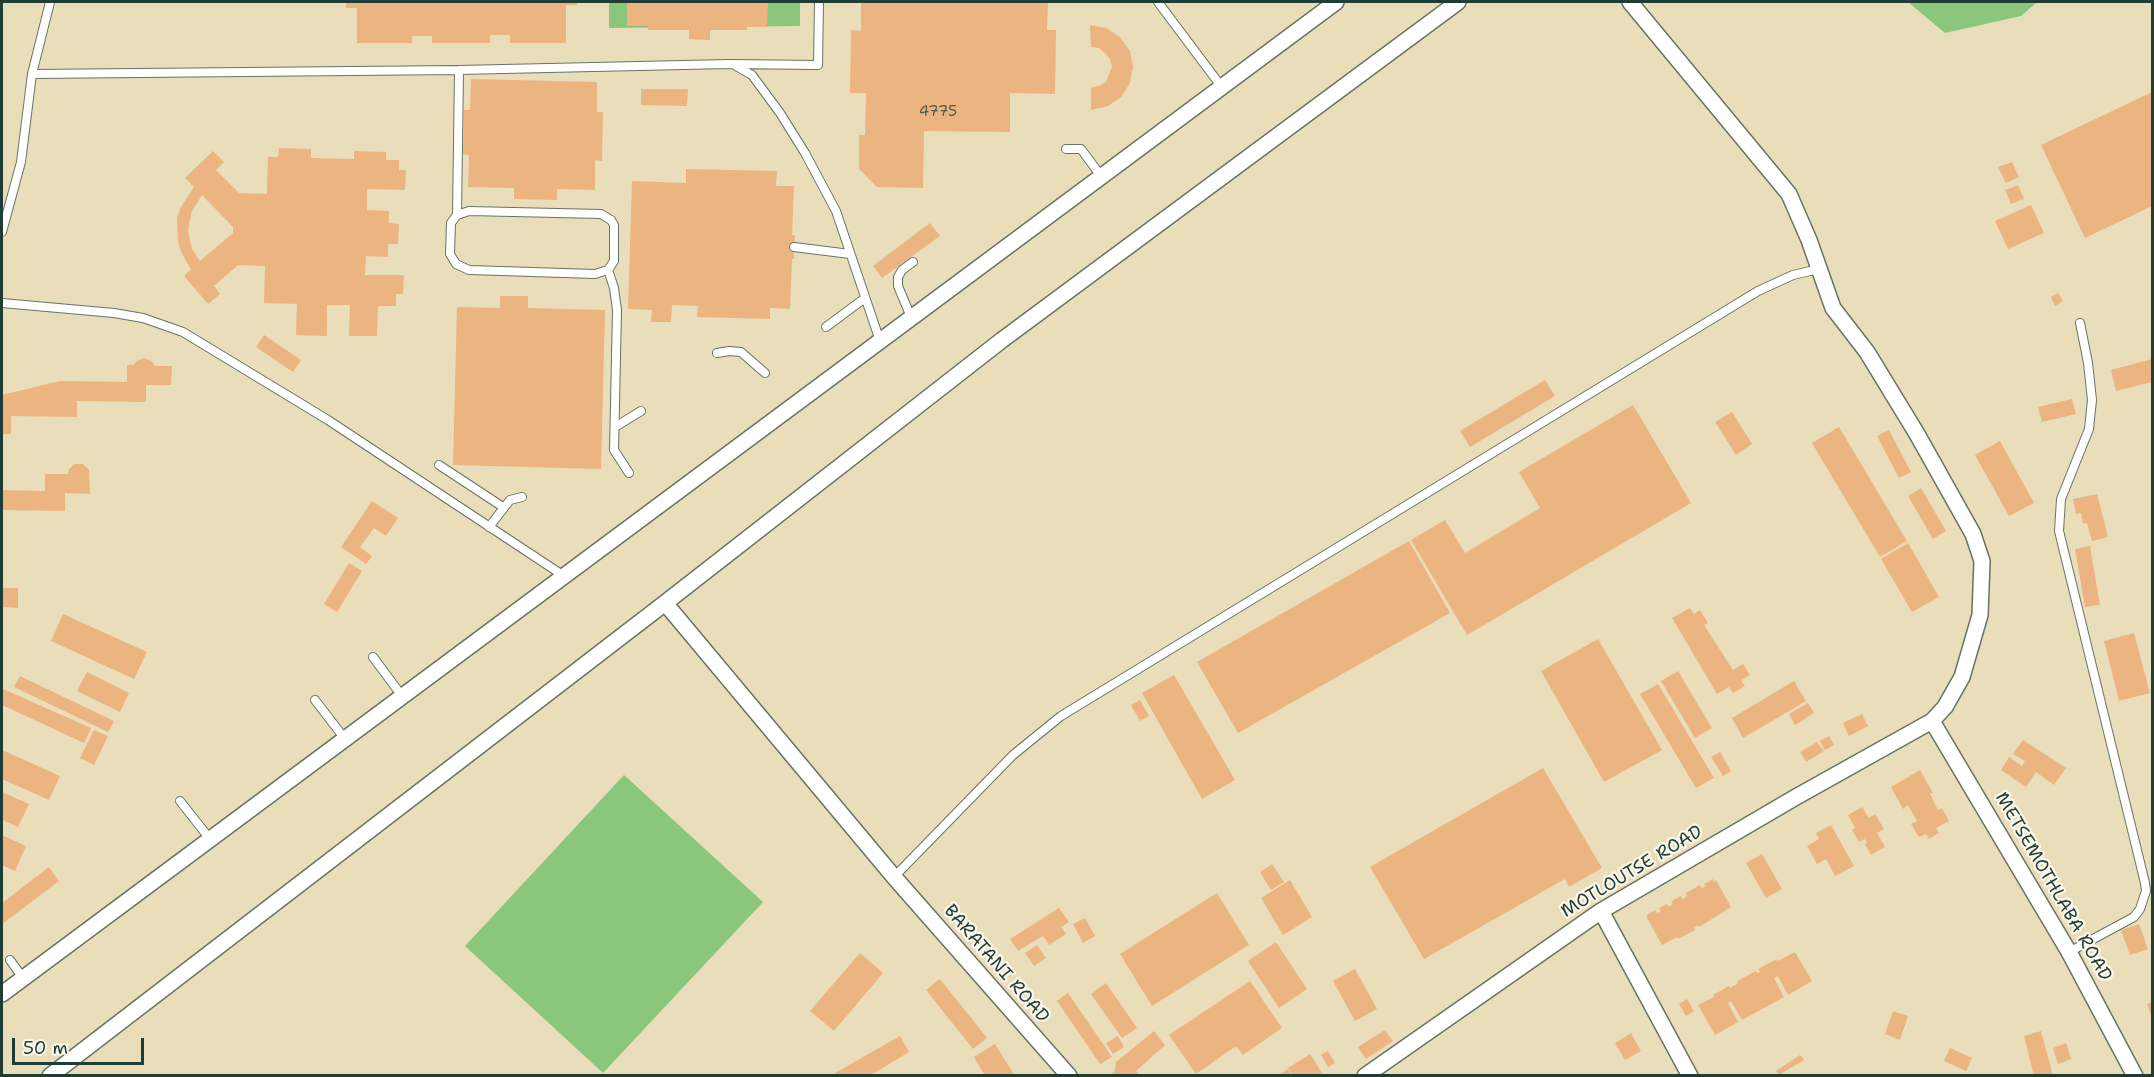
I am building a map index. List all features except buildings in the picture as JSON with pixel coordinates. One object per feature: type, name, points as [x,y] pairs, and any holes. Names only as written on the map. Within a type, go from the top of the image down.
[{"type":"street","points":[[2,994],[1336,2]]},
{"type":"street","points":[[50,1076],[665,603],[1002,340],[1458,2]]},
{"type":"street","points":[[1630,2],[1789,194],[1833,308],[1867,352],[1917,434],[1973,534],[1982,561],[1980,615],[1962,677],[1949,700],[1932,721]]},
{"type":"street","name":"BARATANI ROAD","points":[[665,603],[894,878],[1069,1076]]},
{"type":"street","name":"MOTLOUTSE ROAD","points":[[1365,1076],[1601,911],[1932,721]]},
{"type":"street","name":"METSEMOTHLABA ROAD","points":[[1932,721],[2069,952],[2135,1076]]},
{"type":"street","points":[[1601,911],[1689,1076]]},
{"type":"lane","points":[[2,232],[21,162],[32,75],[50,2]]},
{"type":"lane","points":[[32,75],[728,64],[818,65],[819,2]]},
{"type":"lane","points":[[1158,2],[1221,86]]},
{"type":"lane","points":[[728,64],[740,67],[752,75],[780,113],[805,153],[836,211],[880,341]]},
{"type":"lane","points":[[457,215],[459,69]]},
{"type":"lane","points":[[1066,149],[1081,149],[1101,176]]},
{"type":"lane","points":[[469,211],[601,214],[611,220],[615,232],[614,261],[608,270],[595,274],[463,268],[456,264],[450,254],[451,223],[457,215],[469,211]]},
{"type":"lane","points":[[794,247],[850,254]]},
{"type":"lane","points":[[911,317],[898,286],[898,277],[902,270],[913,262]]},
{"type":"lane","points":[[894,878],[1013,755],[1061,716],[1758,291],[1793,275],[1819,269]]},
{"type":"lane","points":[[608,270],[614,288],[617,310],[614,450],[629,474]]},
{"type":"lane","points":[[826,327],[865,298]]},
{"type":"lane","points":[[2,303],[114,313],[143,318],[183,332],[328,420],[564,576]]},
{"type":"lane","points":[[2069,952],[2134,917],[2140,909],[2145,891],[2145,883],[2059,531],[2061,499],[2089,429],[2092,400],[2080,323]]},
{"type":"lane","points":[[717,353],[741,352],[765,373]]},
{"type":"lane","points":[[615,427],[641,411]]},
{"type":"lane","points":[[439,465],[503,507]]},
{"type":"lane","points":[[489,527],[503,507],[514,498],[522,497]]},
{"type":"lane","points":[[373,657],[402,696]]},
{"type":"lane","points":[[315,700],[345,739]]},
{"type":"lane","points":[[180,801],[210,840]]},
{"type":"lane","points":[[10,960],[23,978]]},
{"type":"green space","points":[[609,2],[800,2],[800,26],[609,28]]},
{"type":"green space","points":[[1908,2],[2037,2],[2021,16],[1945,33]]},
{"type":"green space","points":[[624,775],[763,902],[603,1073],[465,946]]}]
